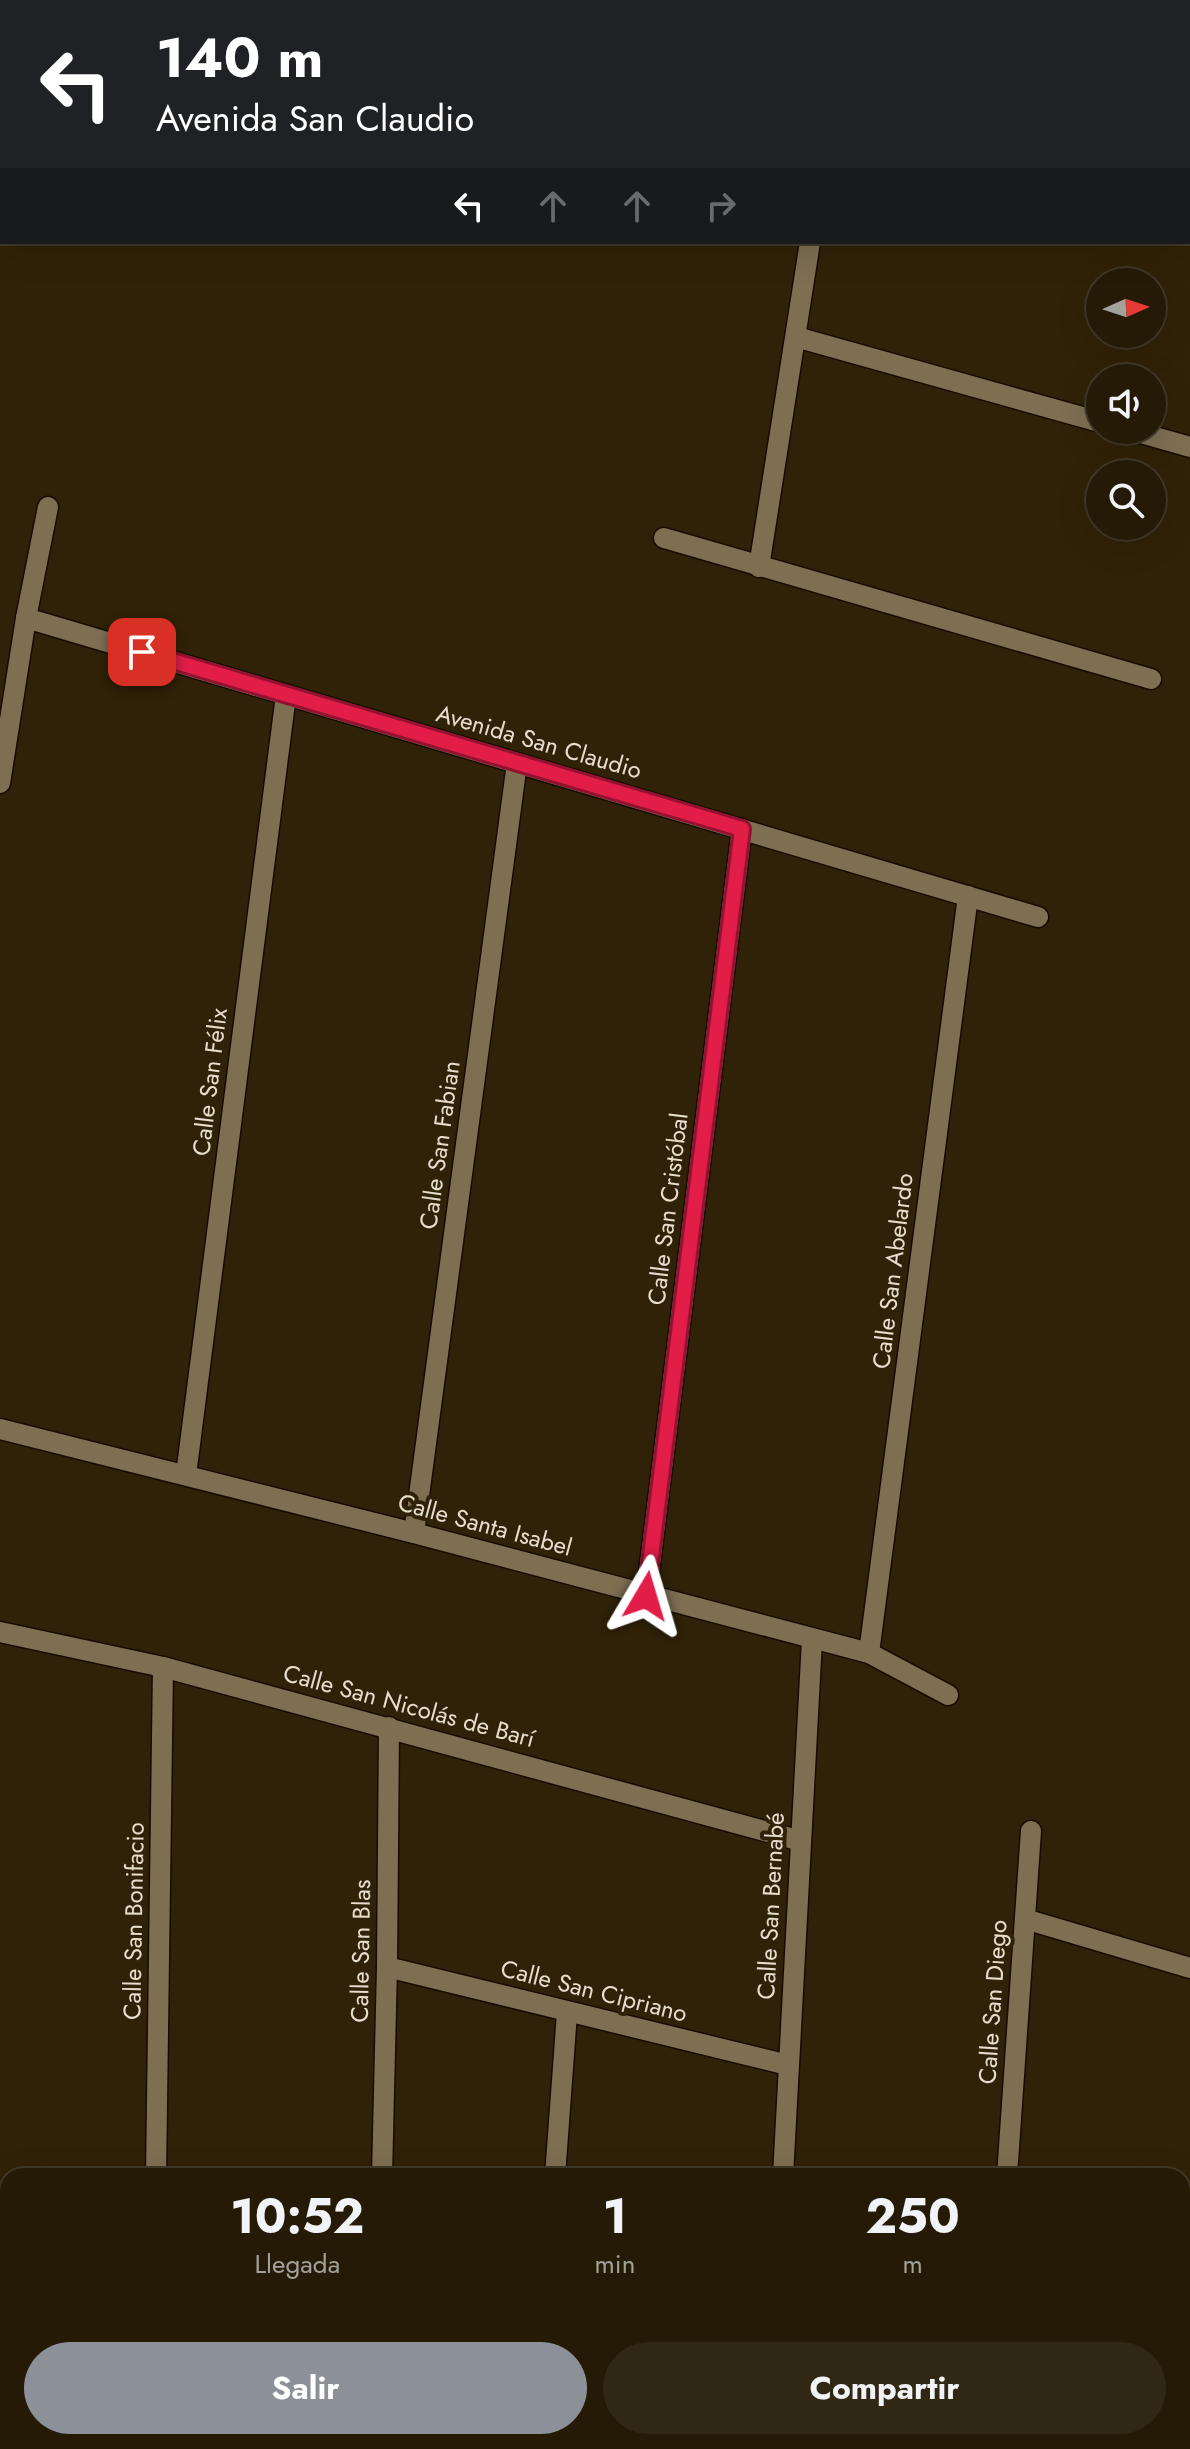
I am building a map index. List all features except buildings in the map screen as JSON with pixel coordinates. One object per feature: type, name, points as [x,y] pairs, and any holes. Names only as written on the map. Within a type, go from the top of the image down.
[{"type":"street","points":[[759,567],[810,244]]},
{"type":"street","points":[[796,337],[1086,418]]},
{"type":"street","points":[[1166,440],[1190,447]]},
{"type":"street","points":[[0,783],[26,618],[48,507]]},
{"type":"street","points":[[664,538],[1151,679]]},
{"type":"street","name":"Avenida San Claudio","points":[[26,618],[1038,917]]},
{"type":"street","name":"Calle San Félix","points":[[186,1475],[286,695]]},
{"type":"street","name":"Calle San Fabian","points":[[414,1533],[517,763]]},
{"type":"street","name":"Calle San Cristóbal","points":[[646,1596],[742,829]]},
{"type":"street","name":"Calle San Abelardo","points":[[869,1653],[968,896]]},
{"type":"street","name":"Calle Santa Isabel","points":[[0,1429],[414,1533],[869,1653],[948,1695]]},
{"type":"street","name":"Calle San Nicolás de Barí","points":[[0,1632],[163,1667],[801,1841]]},
{"type":"street","name":"Calle San Bernabé","points":[[783,2168],[812,1640]]},
{"type":"street","name":"Calle San Bonifacio","points":[[156,2168],[163,1667]]},
{"type":"street","name":"Calle San Blas","points":[[382,2168],[389,1727]]},
{"type":"street","name":"Calle San Diego","points":[[1008,2168],[1031,1831]]},
{"type":"street","points":[[1025,1919],[1190,1968]]},
{"type":"street","name":"Calle San Cipriano","points":[[387,1967],[788,2065]]},
{"type":"street","points":[[556,2168],[567,2013]]},
{"type":"route","points":[[142,652],[742,829],[646,1596]]}]
